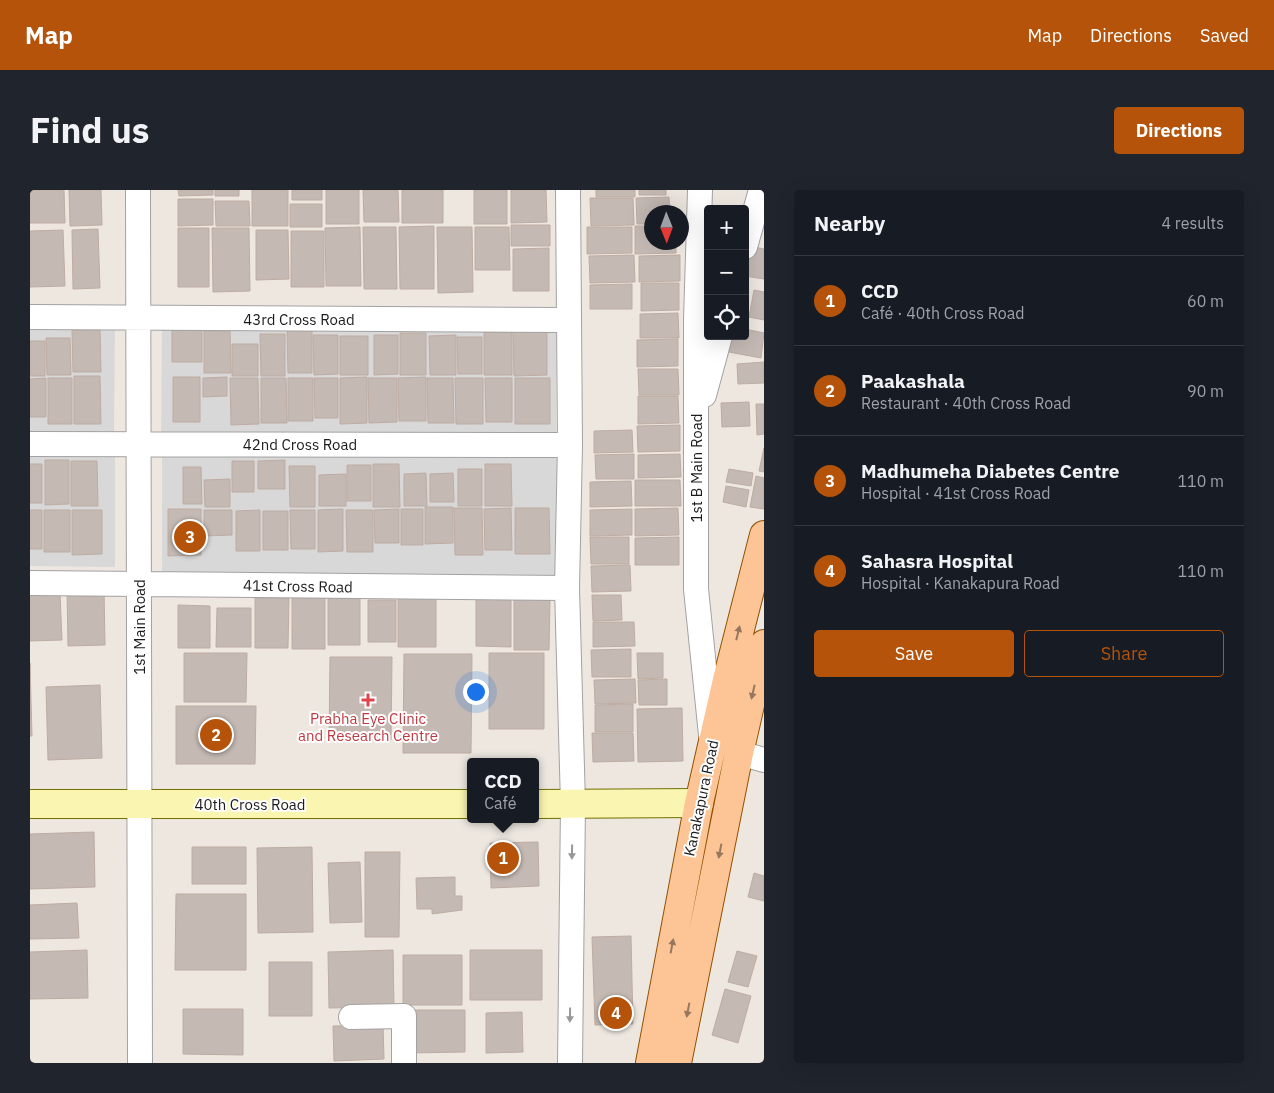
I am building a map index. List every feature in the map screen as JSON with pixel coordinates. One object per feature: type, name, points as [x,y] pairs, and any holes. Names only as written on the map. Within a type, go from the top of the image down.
[{"type":"main road","name":"Kanakapura Road","points":[[650,1063],[699,803],[726,680],[764,535]]},
{"type":"main road","name":"Kanakapura Road","points":[[677,1063],[751,756],[764,644]]},
{"type":"street","name":"1st Main Road","points":[[138,190],[140,1063]]},
{"type":"street","points":[[568,190],[570,445],[566,588],[573,804],[570,1063]]},
{"type":"street","name":"1st B Main Road","points":[[700,190],[696,423],[696,589],[712,746]]},
{"type":"street","points":[[749,233],[761,190]]},
{"type":"street","name":"43rd Cross Road","points":[[30,317],[568,320]]},
{"type":"street","points":[[696,423],[719,340]]},
{"type":"street","name":"42nd Cross Road","points":[[30,444],[570,445]]},
{"type":"street","name":"41st Cross Road","points":[[30,583],[566,588]]},
{"type":"street","points":[[539,804],[699,803]]},
{"type":"street","name":"40th Cross Road","points":[[30,804],[467,804]]},
{"type":"street","points":[[351,1017],[404,1016],[404,1063]]},
{"type":"shaded area","points":[[30,321],[115,321],[114,435],[30,434]]},
{"type":"shaded area","points":[[162,322],[556,324],[556,444],[161,443]]},
{"type":"shaded area","points":[[30,452],[115,453],[115,567],[30,566]]},
{"type":"shaded area","points":[[162,453],[557,455],[556,575],[162,574]]},
{"type":"building","points":[[30,190],[64,190],[65,223],[30,223]]},
{"type":"building","points":[[69,190],[101,190],[102,225],[70,226]]},
{"type":"building","points":[[178,190],[213,190],[213,195],[179,196]]},
{"type":"building","points":[[215,190],[239,190],[239,196],[215,196]]},
{"type":"building","points":[[252,190],[288,190],[288,226],[252,226]]},
{"type":"building","points":[[292,190],[322,190],[322,200],[292,200]]},
{"type":"building","points":[[326,190],[359,190],[359,224],[326,224]]},
{"type":"building","points":[[363,190],[398,190],[399,222],[364,222]]},
{"type":"building","points":[[402,190],[443,190],[443,223],[402,223]]},
{"type":"building","points":[[474,190],[507,190],[507,224],[474,224]]},
{"type":"building","points":[[511,190],[546,190],[547,222],[511,223]]},
{"type":"building","points":[[596,190],[635,190],[635,197],[596,197]]},
{"type":"building","points":[[639,190],[666,190],[666,195],[639,195]]},
{"type":"building","points":[[669,197],[670,205],[644,205],[644,224],[637,224],[636,198]]},
{"type":"building","points":[[590,198],[633,198],[634,225],[591,226]]},
{"type":"building","points":[[178,199],[213,199],[213,225],[178,226]]},
{"type":"building","points":[[215,201],[249,201],[250,226],[216,226]]},
{"type":"building","points":[[290,204],[322,204],[322,227],[290,227]]},
{"type":"building","points":[[511,225],[550,225],[550,246],[511,246]]},
{"type":"building","points":[[434,226],[434,289],[400,289],[399,227]]},
{"type":"building","points":[[635,226],[644,226],[644,250],[676,250],[676,253],[635,254]]},
{"type":"building","points":[[360,227],[361,286],[326,286],[325,228]]},
{"type":"building","points":[[363,227],[396,227],[397,289],[364,289]]},
{"type":"building","points":[[437,227],[472,227],[473,292],[438,293]]},
{"type":"building","points":[[475,227],[509,227],[510,270],[475,270]]},
{"type":"building","points":[[587,227],[632,227],[632,253],[587,254]]},
{"type":"building","points":[[178,228],[209,228],[209,287],[178,287]]},
{"type":"building","points":[[212,228],[249,228],[250,291],[213,292]]},
{"type":"building","points":[[98,229],[100,288],[73,289],[72,230]]},
{"type":"building","points":[[63,230],[65,286],[30,287],[30,231]]},
{"type":"building","points":[[256,230],[288,230],[289,279],[256,280]]},
{"type":"building","points":[[291,231],[324,231],[324,287],[291,287]]},
{"type":"building","points":[[750,246],[764,249],[764,279],[749,277]]},
{"type":"building","points":[[549,248],[549,291],[513,291],[513,249]]},
{"type":"building","points":[[634,255],[635,282],[590,283],[589,256]]},
{"type":"building","points":[[680,255],[680,281],[639,282],[639,256]]},
{"type":"building","points":[[641,283],[679,283],[679,310],[641,311]]},
{"type":"building","points":[[632,284],[632,309],[590,309],[590,285]]},
{"type":"building","points":[[754,290],[764,292],[764,320],[749,317]]},
{"type":"building","points":[[678,313],[679,338],[640,338],[640,314]]},
{"type":"building","points":[[172,329],[202,329],[202,362],[172,362]]},
{"type":"building","points":[[513,329],[547,329],[547,375],[514,376]]},
{"type":"building","points":[[72,330],[100,330],[101,372],[73,372]]},
{"type":"building","points":[[287,330],[312,330],[312,373],[288,373]]},
{"type":"building","points":[[749,330],[764,333],[761,358],[729,352],[731,340],[749,340]]},
{"type":"building","points":[[204,331],[230,331],[231,373],[204,373]]},
{"type":"building","points":[[484,332],[512,332],[512,375],[484,375]]},
{"type":"building","points":[[400,333],[426,333],[426,375],[400,375]]},
{"type":"building","points":[[260,334],[285,334],[285,376],[261,376]]},
{"type":"building","points":[[313,335],[338,335],[338,374],[314,375]]},
{"type":"building","points":[[374,335],[398,335],[398,374],[374,375]]},
{"type":"building","points":[[456,335],[456,375],[430,375],[429,336]]},
{"type":"building","points":[[340,336],[368,336],[368,375],[340,375]]},
{"type":"building","points":[[457,337],[482,337],[482,374],[458,374]]},
{"type":"building","points":[[46,338],[70,338],[71,375],[47,375]]},
{"type":"building","points":[[678,339],[678,366],[637,367],[637,340]]},
{"type":"building","points":[[30,341],[45,341],[45,376],[30,376]]},
{"type":"building","points":[[232,344],[258,344],[258,376],[232,376]]},
{"type":"building","points":[[764,362],[764,383],[738,384],[737,364]]},
{"type":"building","points":[[638,369],[678,369],[679,395],[639,395]]},
{"type":"building","points":[[74,376],[100,376],[101,424],[74,424]]},
{"type":"building","points":[[173,377],[200,377],[200,422],[173,422]]},
{"type":"building","points":[[227,377],[227,396],[203,397],[203,378]]},
{"type":"building","points":[[367,377],[367,423],[340,424],[340,378]]},
{"type":"building","points":[[426,377],[426,421],[399,421],[398,378]]},
{"type":"building","points":[[46,378],[46,417],[30,417],[30,379]]},
{"type":"building","points":[[48,378],[72,378],[72,424],[48,424]]},
{"type":"building","points":[[230,378],[258,378],[259,424],[231,425]]},
{"type":"building","points":[[261,378],[286,378],[287,423],[261,423]]},
{"type":"building","points":[[288,378],[313,378],[313,421],[288,421]]},
{"type":"building","points":[[314,378],[338,378],[338,418],[315,418]]},
{"type":"building","points":[[368,378],[397,378],[397,422],[369,423]]},
{"type":"building","points":[[427,378],[453,378],[454,423],[428,423]]},
{"type":"building","points":[[455,378],[483,378],[483,424],[456,424]]},
{"type":"building","points":[[485,378],[512,378],[512,422],[486,422]]},
{"type":"building","points":[[515,378],[550,378],[550,424],[515,424]]},
{"type":"building","points":[[638,396],[678,396],[679,423],[638,424]]},
{"type":"building","points":[[749,402],[750,426],[722,427],[721,403]]},
{"type":"building","points":[[756,404],[764,404],[764,434],[757,435]]},
{"type":"building","points":[[680,425],[680,451],[638,452],[637,426]]},
{"type":"building","points":[[632,430],[633,452],[594,453],[594,431]]},
{"type":"building","points":[[764,448],[764,472],[759,471]]},
{"type":"building","points":[[634,454],[634,479],[596,479],[595,455]]},
{"type":"building","points":[[680,454],[681,477],[638,478],[638,455]]},
{"type":"building","points":[[45,460],[69,460],[69,504],[45,505]]},
{"type":"building","points":[[285,460],[285,489],[258,489],[258,461]]},
{"type":"building","points":[[71,461],[97,461],[98,506],[71,506]]},
{"type":"building","points":[[232,461],[254,461],[254,492],[232,492]]},
{"type":"building","points":[[30,464],[42,464],[42,503],[30,503]]},
{"type":"building","points":[[373,464],[399,464],[400,507],[373,507]]},
{"type":"building","points":[[485,464],[511,464],[512,506],[485,506]]},
{"type":"building","points":[[347,465],[371,465],[371,501],[347,501]]},
{"type":"building","points":[[289,466],[315,466],[315,507],[290,507]]},
{"type":"building","points":[[183,467],[201,467],[202,504],[183,504]]},
{"type":"building","points":[[458,469],[482,469],[482,506],[458,506]]},
{"type":"building","points":[[729,469],[753,473],[751,486],[726,482]]},
{"type":"building","points":[[426,473],[427,506],[404,506],[404,474]]},
{"type":"building","points":[[453,473],[454,502],[430,502],[430,474]]},
{"type":"building","points":[[346,474],[346,506],[319,506],[319,475]]},
{"type":"building","points":[[756,476],[764,478],[764,509],[750,507]]},
{"type":"building","points":[[230,479],[230,507],[205,507],[204,480]]},
{"type":"building","points":[[635,480],[680,480],[681,506],[635,506]]},
{"type":"building","points":[[631,481],[632,506],[590,507],[590,482]]},
{"type":"building","points":[[726,486],[749,490],[746,507],[723,502]]},
{"type":"building","points":[[425,507],[453,507],[453,543],[425,544]]},
{"type":"building","points":[[454,508],[482,508],[483,555],[455,555]]},
{"type":"building","points":[[511,508],[512,550],[485,550],[484,509]]},
{"type":"building","points":[[515,508],[549,508],[550,554],[515,554]]},
{"type":"building","points":[[678,508],[679,535],[635,536],[635,509]]},
{"type":"building","points":[[168,509],[201,509],[201,555],[168,556]]},
{"type":"building","points":[[343,509],[343,551],[318,552],[318,510]]},
{"type":"building","points":[[399,509],[399,543],[375,543],[374,510]]},
{"type":"building","points":[[401,509],[423,509],[423,545],[401,545]]},
{"type":"building","points":[[632,509],[632,535],[590,536],[590,510]]},
{"type":"building","points":[[30,510],[42,510],[42,549],[30,549]]},
{"type":"building","points":[[44,510],[70,510],[70,552],[44,552]]},
{"type":"building","points":[[72,510],[102,510],[102,554],[72,555]]},
{"type":"building","points":[[204,510],[232,510],[232,535],[204,536]]},
{"type":"building","points":[[260,510],[260,551],[236,551],[236,511]]},
{"type":"building","points":[[290,510],[315,510],[315,549],[291,549]]},
{"type":"building","points":[[346,510],[373,510],[373,552],[347,552]]},
{"type":"building","points":[[263,511],[288,511],[288,550],[263,550]]},
{"type":"building","points":[[590,537],[629,537],[629,564],[591,564]]},
{"type":"building","points":[[679,537],[679,565],[635,565],[635,538]]},
{"type":"building","points":[[630,565],[631,591],[592,592],[591,566]]},
{"type":"building","points":[[104,589],[105,645],[68,646],[67,590]]},
{"type":"building","points":[[398,592],[436,592],[436,647],[398,647]]},
{"type":"building","points":[[30,593],[60,593],[62,640],[30,641]]},
{"type":"building","points":[[592,595],[621,595],[622,620],[593,621]]},
{"type":"building","points":[[328,596],[360,596],[360,645],[328,645]]},
{"type":"building","points":[[476,596],[511,597],[511,647],[476,646]]},
{"type":"building","points":[[292,597],[325,597],[325,649],[292,649]]},
{"type":"building","points":[[514,597],[550,597],[549,650],[514,650]]},
{"type":"building","points":[[255,598],[289,598],[288,648],[255,648]]},
{"type":"building","points":[[368,600],[396,600],[396,642],[368,642]]},
{"type":"building","points":[[178,605],[210,606],[210,648],[178,648]]},
{"type":"building","points":[[217,608],[251,608],[251,647],[216,647]]},
{"type":"building","points":[[593,622],[634,622],[635,646],[593,647]]},
{"type":"building","points":[[631,649],[631,677],[592,677],[591,650]]},
{"type":"building","points":[[184,653],[247,653],[246,702],[184,702]]},
{"type":"building","points":[[489,653],[544,653],[544,729],[489,729]]},
{"type":"building","points":[[637,653],[663,653],[663,678],[638,679]]},
{"type":"building","points":[[404,654],[472,654],[471,753],[403,753]]},
{"type":"building","points":[[330,657],[392,657],[391,740],[329,740]]},
{"type":"building","points":[[30,663],[32,736],[30,736]]},
{"type":"building","points":[[635,679],[636,703],[595,704],[594,680]]},
{"type":"building","points":[[667,679],[667,705],[639,705],[638,680]]},
{"type":"building","points":[[100,685],[102,758],[48,760],[46,687]]},
{"type":"building","points":[[633,704],[633,732],[595,732],[595,705]]},
{"type":"building","points":[[176,706],[256,706],[255,764],[176,764]]},
{"type":"building","points":[[682,708],[683,761],[638,762],[637,709]]},
{"type":"building","points":[[592,733],[633,733],[634,761],[593,762]]},
{"type":"building","points":[[94,832],[95,887],[30,889],[30,834]]},
{"type":"building","points":[[538,842],[539,886],[491,888],[490,843]]},
{"type":"building","points":[[192,847],[246,847],[246,884],[192,884]]},
{"type":"building","points":[[312,847],[313,932],[258,933],[257,848]]},
{"type":"building","points":[[365,852],[400,852],[399,937],[365,937]]},
{"type":"building","points":[[360,862],[362,922],[330,923],[328,863]]},
{"type":"building","points":[[754,873],[764,876],[764,901],[748,897]]},
{"type":"building","points":[[455,877],[455,896],[462,896],[462,910],[432,914],[432,909],[417,909],[416,878]]},
{"type":"building","points":[[176,894],[246,894],[246,970],[175,970]]},
{"type":"building","points":[[77,903],[79,938],[30,939],[30,905]]},
{"type":"building","points":[[631,936],[633,1024],[595,1025],[592,937]]},
{"type":"building","points":[[87,950],[88,998],[30,999],[30,952]]},
{"type":"building","points":[[393,950],[394,1007],[329,1008],[328,952]]},
{"type":"building","points":[[470,950],[542,950],[542,1000],[470,1000]]},
{"type":"building","points":[[737,951],[757,956],[748,987],[728,982]]},
{"type":"building","points":[[403,955],[462,955],[462,1005],[403,1005]]},
{"type":"building","points":[[269,962],[312,962],[312,1016],[269,1016]]},
{"type":"building","points":[[725,989],[751,996],[738,1043],[712,1035]]},
{"type":"building","points":[[183,1009],[243,1009],[243,1055],[183,1054]]},
{"type":"building","points":[[408,1010],[465,1010],[465,1052],[408,1053]]},
{"type":"building","points":[[522,1012],[523,1052],[486,1053],[486,1013]]},
{"type":"building","points":[[383,1025],[384,1059],[334,1061],[333,1026]]},
{"type":"place","name":"Madhumeha Diabetes Centre","points":[[190,537]]},
{"type":"place","name":"Prabha Eye Clinic and Research Centre","points":[[368,700]]},
{"type":"place","name":"Paakashala","points":[[216,735]]},
{"type":"place","name":"CCD","points":[[503,858]]},
{"type":"place","name":"Sahasra Hospital","points":[[616,1013]]}]
